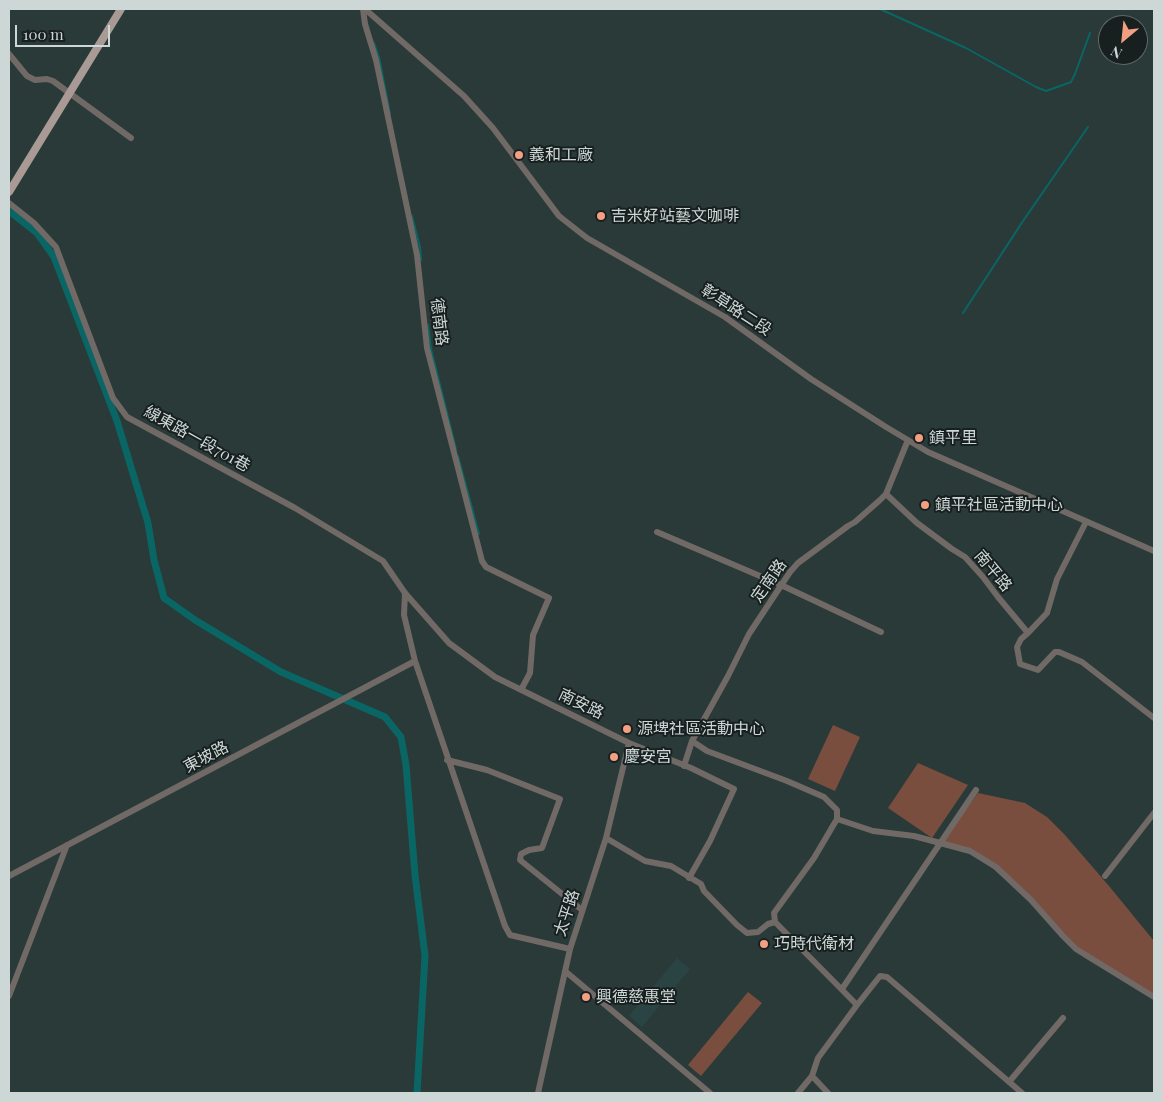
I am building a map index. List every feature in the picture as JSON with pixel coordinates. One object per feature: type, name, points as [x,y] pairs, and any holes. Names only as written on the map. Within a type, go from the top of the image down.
[{"type":"main road","points":[[9,192],[121,9]]},
{"type":"street","name":"彰草路二段","points":[[364,9],[470,103],[493,128],[558,216],[570,226],[725,317],[812,379],[928,452],[1154,551]]},
{"type":"street","name":"德南路","points":[[364,9],[365,24],[376,60],[417,255],[427,348],[482,561],[486,567],[549,598],[533,635],[530,673],[522,690]]},
{"type":"street","points":[[9,54],[27,76],[35,80],[47,79],[131,138]]},
{"type":"street","name":"線東路一段701巷","points":[[9,203],[34,222],[56,247],[113,398],[128,417],[295,508],[383,561],[405,593],[449,643],[495,677],[522,690]]},
{"type":"street","name":"定南路","points":[[684,766],[692,741],[749,634],[790,572],[798,563],[855,522],[886,494],[908,440]]},
{"type":"street","name":"南平路","points":[[886,494],[917,523],[965,557],[1028,633]]},
{"type":"street","points":[[1086,522],[1057,579],[1047,613],[1021,639],[1017,648],[1020,664],[1038,670],[1055,652],[1059,652],[1082,662],[1154,718]]},
{"type":"street","points":[[657,532],[881,632]]},
{"type":"street","points":[[405,593],[404,614],[415,661],[505,926],[510,936],[570,949]]},
{"type":"street","name":"東坡路","points":[[9,876],[415,661]]},
{"type":"street","name":"南安路","points":[[522,690],[629,743],[734,789],[710,841],[689,878]]},
{"type":"street","points":[[692,741],[706,751],[824,796],[837,810],[837,818],[814,858],[774,913],[775,922],[857,1005]]},
{"type":"street","name":"太平路","points":[[538,1093],[570,949],[606,838],[629,743]]},
{"type":"street","points":[[448,760],[487,770],[560,799],[542,848],[529,850],[521,854],[520,860],[582,910]]},
{"type":"street","points":[[842,989],[976,790]]},
{"type":"street","points":[[1105,876],[1154,813]]},
{"type":"street","points":[[837,818],[873,831],[914,836],[970,852],[996,867],[1031,900],[1076,949],[1154,997]]},
{"type":"street","points":[[606,838],[645,861],[671,866],[701,884],[704,891],[737,925],[748,933],[758,932],[768,924],[775,922]]},
{"type":"street","points":[[9,996],[68,845]]},
{"type":"street","points":[[565,971],[710,1093]]},
{"type":"street","points":[[798,1093],[812,1076],[818,1058],[880,976],[887,977],[1009,1082],[1017,1092]]},
{"type":"street","points":[[1009,1082],[1062,1018]]},
{"type":"street","points":[[812,1076],[828,1093]]},
{"type":"shaded area","points":[[833,725],[860,737],[835,791],[808,779]]},
{"type":"shaded area","points":[[918,763],[968,785],[932,838],[888,808]]},
{"type":"shaded area","points":[[978,793],[1025,803],[1047,817],[1109,886],[1154,941],[1154,999],[1085,958],[1060,936],[1025,896],[978,856],[941,843]]},
{"type":"shaded area","points":[[677,958],[690,969],[642,1027],[629,1016]]},
{"type":"shaded area","points":[[748,992],[762,1003],[701,1076],[688,1065]]},
{"type":"waterway","points":[[880,9],[966,48],[1046,91],[1071,82],[1090,33]]},
{"type":"waterway","points":[[374,43],[379,57],[390,114]]},
{"type":"waterway","points":[[963,313],[1023,221],[1088,127]]},
{"type":"waterway","points":[[9,211],[37,233],[54,257],[117,421],[148,523],[154,560],[164,598],[195,620],[281,672],[385,717],[401,737],[406,765],[415,875],[425,956],[417,1093]]},
{"type":"waterway","points":[[412,216],[420,247],[421,260]]},
{"type":"waterway","points":[[428,325],[431,349],[456,449]]},
{"type":"waterway","points":[[458,456],[479,534]]},
{"type":"place","name":"義和工廠","points":[[519,155]]},
{"type":"place","name":"吉米好站藝文咖啡","points":[[601,216]]},
{"type":"place","name":"鎮平里","points":[[919,438]]},
{"type":"place","name":"鎮平社區活動中心","points":[[925,505]]},
{"type":"place","name":"源埤社區活動中心","points":[[627,729]]},
{"type":"place","name":"慶安宮","points":[[614,757]]},
{"type":"place","name":"巧時代衛材","points":[[764,944]]},
{"type":"place","name":"興德慈惠堂","points":[[586,997]]}]
